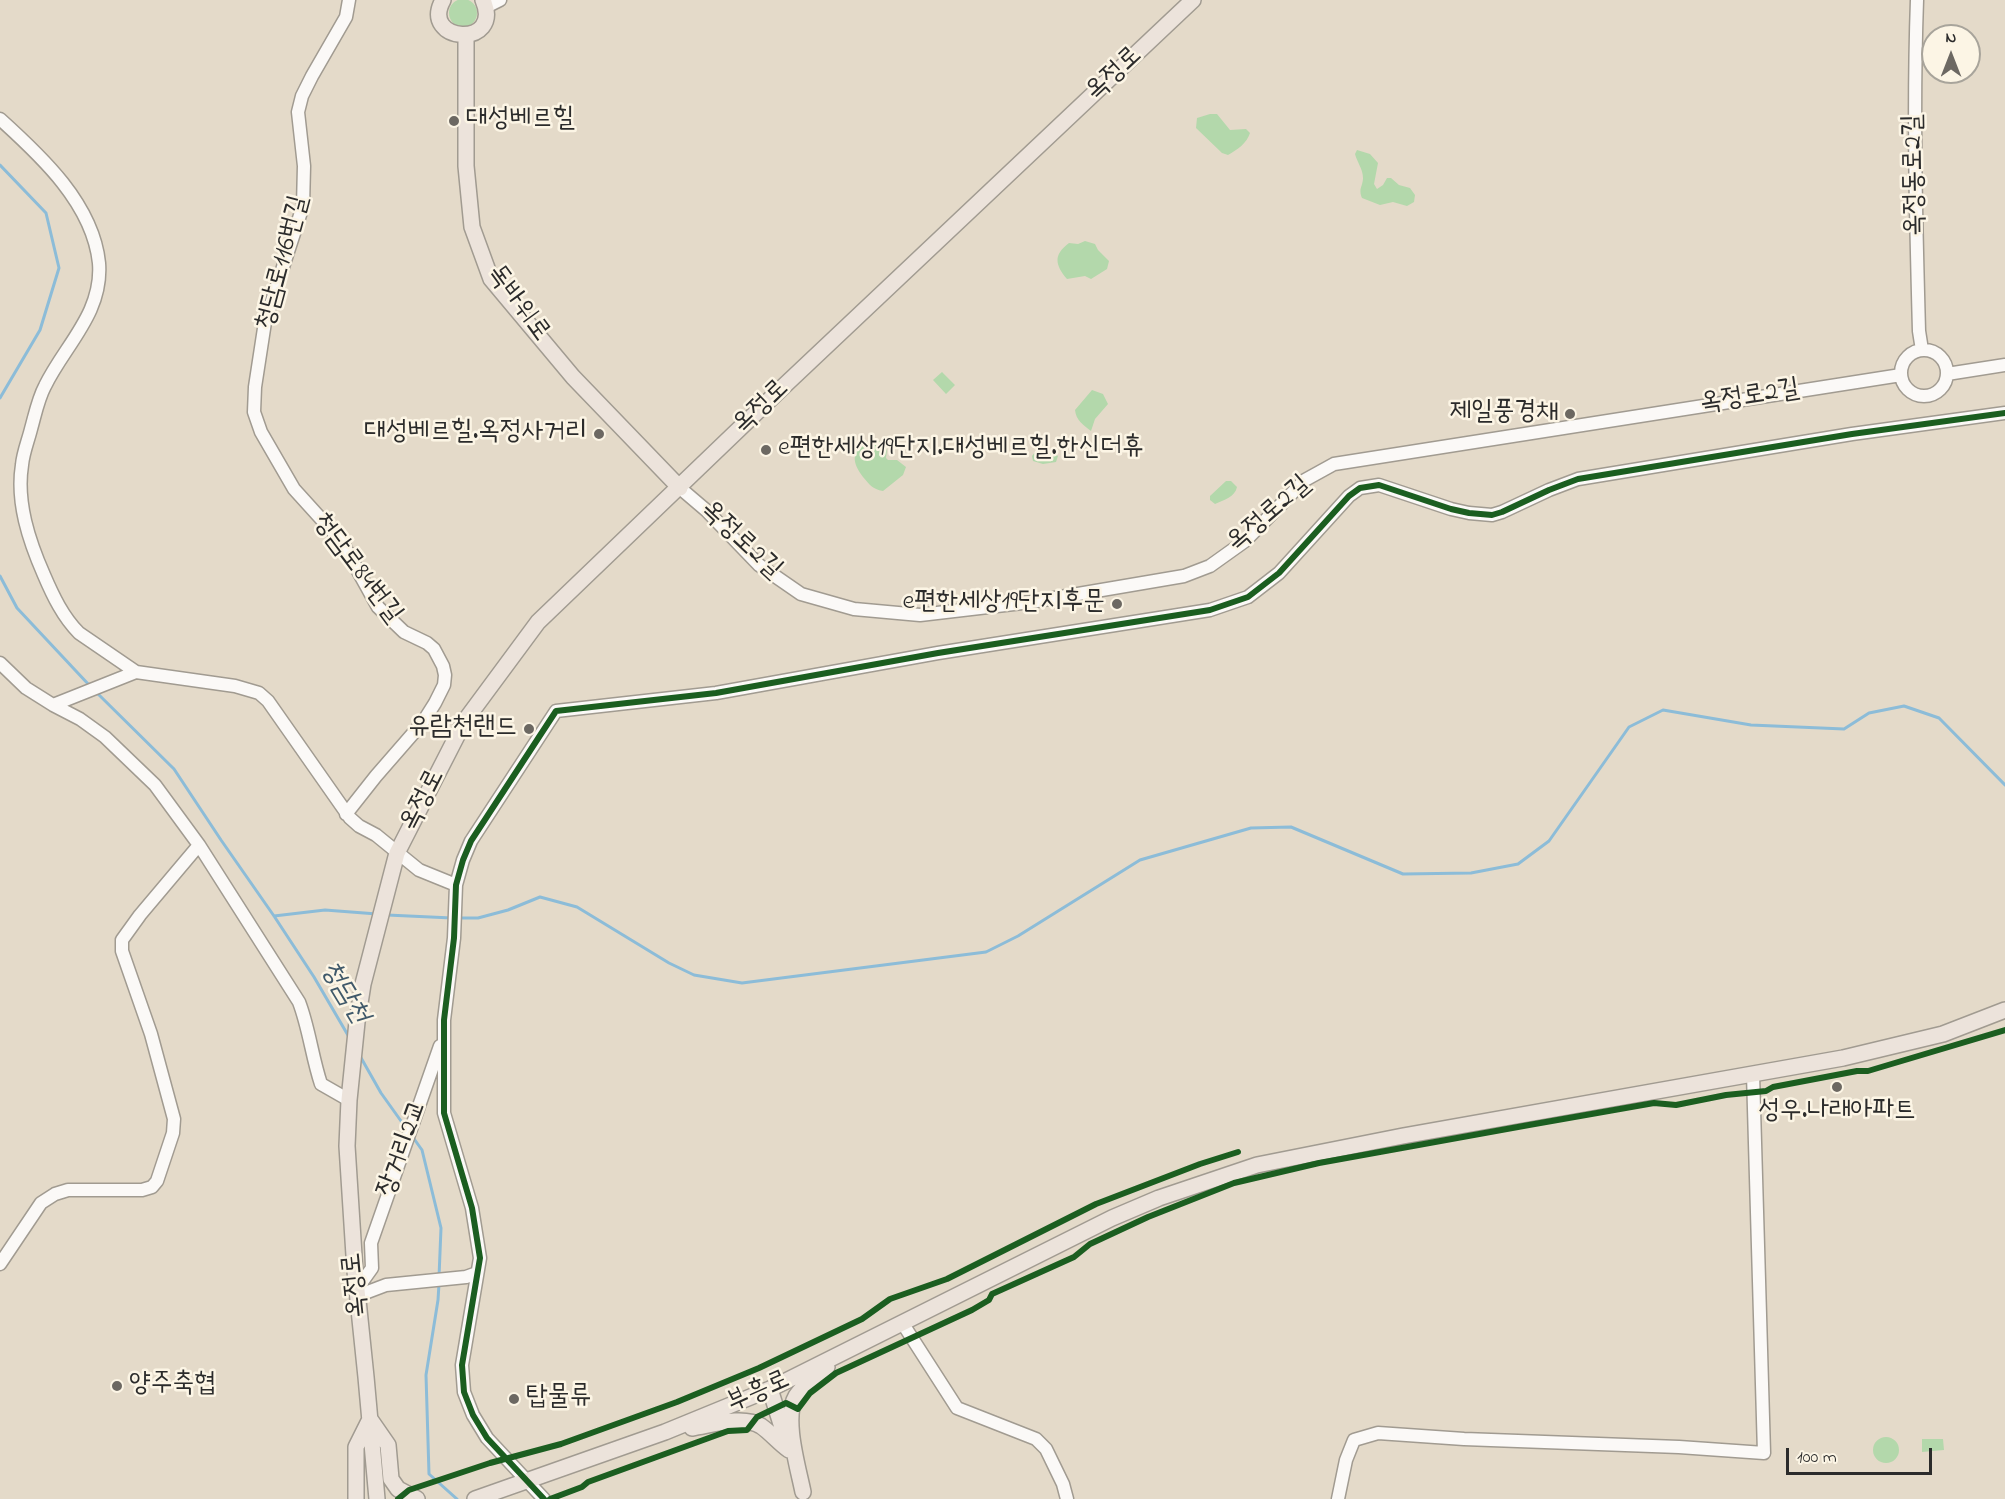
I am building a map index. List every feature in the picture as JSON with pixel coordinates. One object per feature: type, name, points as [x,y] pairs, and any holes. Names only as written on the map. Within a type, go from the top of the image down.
[{"type":"main road","points":[[443,0],[439,12],[444,27],[458,35],[466,36],[480,29],[484,22],[484,3]]},
{"type":"main road","name":"옥정로","points":[[376,1499],[357,1293],[347,1146],[349,1094],[357,1022],[363,984],[395,860],[464,722],[538,622],[1193,0]]},
{"type":"main road","name":"독바위로","points":[[466,36],[466,166],[472,227],[491,279],[573,377],[680,488]]},
{"type":"main road","name":"부흥로","points":[[475,1499],[665,1432],[770,1389],[1122,1214],[1159,1198],[1257,1165],[1403,1136],[1843,1059],[1943,1034],[2005,1010]]},
{"type":"main road","points":[[804,1496],[790,1423],[792,1406],[798,1394],[843,1353]]},
{"type":"main road","points":[[770,1389],[804,1496]]},
{"type":"main road","points":[[356,1499],[357,1447],[370,1419]]},
{"type":"main road","points":[[370,1419],[388,1445],[391,1479],[398,1489],[417,1499]]},
{"type":"main road","points":[[665,1432],[736,1422],[753,1422],[789,1450]]},
{"type":"street","name":"청담로116번길","points":[[255,394],[267,316],[303,206],[305,174],[298,118],[299,105],[312,76],[346,17],[350,0]]},
{"type":"street","points":[[484,3],[500,0]]},
{"type":"street","name":"옥정동로2길","points":[[1917,0],[1916,210],[1919,331],[1922,350]]},
{"type":"street","points":[[0,119],[40,156],[62,181],[84,219],[93,239],[99,263],[97,291],[92,308],[82,328],[44,387],[22,464],[21,482],[27,532],[49,587],[71,625],[131,674]]},
{"type":"street","points":[[1922,350],[1930,351],[1942,360],[1947,374],[1941,389],[1935,393],[1920,396],[1906,389],[1900,375],[1904,361],[1922,350]]},
{"type":"street","points":[[1947,374],[2005,364]]},
{"type":"street","name":"옥정로2길","points":[[680,488],[707,511],[759,565],[801,594],[854,609],[920,615],[1031,602],[1184,576],[1210,566],[1245,541],[1305,480],[1334,464],[1900,375]]},
{"type":"street","name":"청담로84번길","points":[[255,394],[254,412],[261,432],[294,489],[342,542],[372,598],[384,615],[404,632],[434,649],[445,675],[444,685],[423,722],[346,814]]},
{"type":"street","points":[[544,1499],[487,1438],[473,1415],[464,1392],[462,1365],[471,1275],[480,1258],[472,1208],[444,1113],[444,1020],[454,938],[456,890],[463,860],[471,841],[556,711],[716,693],[938,653],[1210,610],[1248,597],[1280,573],[1360,488],[1379,485],[1451,509],[1492,515],[1578,480],[1852,434],[2005,413]]},
{"type":"street","points":[[0,663],[26,688],[59,703],[80,719],[124,754],[155,785],[199,845],[299,1002],[321,1084],[349,1094]]},
{"type":"street","points":[[59,703],[131,674],[235,686],[259,693],[276,712],[346,814],[359,826],[376,835],[395,860],[456,890]]},
{"type":"street","points":[[0,1264],[40,1203],[55,1194],[68,1190],[142,1190],[152,1187],[157,1181],[173,1133],[174,1119],[151,1034],[122,951],[122,940],[199,845]]},
{"type":"street","name":"장거리2교","points":[[357,1293],[372,1268],[371,1243],[444,1034]]},
{"type":"street","points":[[1338,1499],[1346,1460],[1354,1440],[1377,1433],[1764,1453],[1752,1074]]},
{"type":"street","points":[[357,1293],[386,1285],[471,1275]]},
{"type":"street","points":[[903,1324],[957,1408],[1036,1439],[1046,1449],[1063,1484],[1067,1499]]},
{"type":"green space","points":[[463,-1],[473,3],[477,13],[473,23],[463,27],[453,23],[449,13],[453,3]]},
{"type":"green space","points":[[1217,114],[1230,130],[1246,129],[1250,133],[1247,140],[1228,155],[1222,153],[1196,128],[1197,118]]},
{"type":"green space","points":[[1357,150],[1370,154],[1378,163],[1374,184],[1377,189],[1387,178],[1391,178],[1399,185],[1410,188],[1415,195],[1414,202],[1407,206],[1393,202],[1380,205],[1362,198],[1360,192],[1363,175],[1355,154]]},
{"type":"green space","points":[[1085,241],[1095,244],[1109,261],[1107,269],[1091,279],[1085,276],[1067,279],[1058,265],[1058,256],[1069,243],[1078,244]]},
{"type":"green space","points":[[942,372],[955,385],[946,394],[933,380]]},
{"type":"green space","points":[[1092,390],[1103,394],[1108,404],[1095,419],[1091,431],[1078,419],[1075,410]]},
{"type":"green space","points":[[873,439],[881,442],[887,450],[888,460],[897,460],[906,467],[903,475],[883,491],[874,488],[856,465],[857,450]]},
{"type":"green space","points":[[1041,445],[1058,456],[1056,462],[1043,464],[1033,461],[1032,456]]},
{"type":"green space","points":[[1226,481],[1231,481],[1237,487],[1236,490],[1229,498],[1215,504],[1210,500],[1210,496]]},
{"type":"green space","points":[[1886,1437],[1895,1441],[1899,1450],[1895,1459],[1886,1463],[1877,1459],[1873,1450],[1877,1441]]},
{"type":"green space","points":[[1922,1439],[1943,1439],[1944,1450],[1922,1452]]},
{"type":"waterway","name":"청담천","points":[[0,165],[46,213],[59,268],[40,330],[0,398]]},
{"type":"waterway","name":"청담천","points":[[0,576],[17,608],[90,686]]},
{"type":"waterway","name":"청담천","points":[[95,691],[174,769],[314,977],[349,1037]]},
{"type":"waterway","points":[[459,918],[478,918],[508,910],[540,897],[577,907],[669,963],[694,975],[742,983],[986,952],[1018,936],[1140,860],[1251,828],[1291,827],[1403,874],[1471,873],[1518,864],[1549,841],[1629,727],[1663,710],[1751,725],[1844,729],[1869,713],[1904,706],[1939,718],[2005,785]]},
{"type":"waterway","points":[[274,916],[325,910],[377,914]]},
{"type":"waterway","points":[[387,915],[452,918]]},
{"type":"waterway","name":"청담천","points":[[360,1056],[381,1093],[406,1128]]},
{"type":"waterway","name":"청담천","points":[[412,1136],[422,1150],[441,1228],[439,1277]]},
{"type":"waterway","name":"청담천","points":[[439,1284],[426,1375],[429,1474],[457,1499]]},
{"type":"cycle path","points":[[544,1499],[487,1438],[473,1415],[464,1392],[462,1365],[480,1258],[472,1208],[444,1113],[444,1020],[454,938],[456,885],[463,860],[471,841],[556,711],[716,693],[938,653],[1210,610],[1248,597],[1279,573],[1349,496],[1360,488],[1379,485],[1451,509],[1492,515],[1578,479],[1852,434],[2005,413]]},
{"type":"cycle path","points":[[550,1499],[582,1487],[588,1482],[728,1431],[747,1430],[757,1417],[786,1403],[798,1409],[810,1393],[836,1373],[972,1310],[989,1300],[992,1294],[1074,1257],[1090,1244],[1148,1217],[1234,1183],[1319,1163],[1529,1125],[1654,1103],[1676,1105],[1726,1095],[1766,1091],[1773,1087],[1857,1071],[1868,1071],[2005,1030]]},
{"type":"cycle path","points":[[398,1499],[409,1490],[490,1463],[561,1444],[677,1402],[759,1368],[862,1319],[890,1299],[947,1279],[1096,1204],[1238,1152]]},
{"type":"place","name":"대성베르힐","points":[[454,121]]},
{"type":"place","name":"제일풍경채","points":[[1570,414]]},
{"type":"place","name":"대성베르힐.옥정사거리","points":[[599,434]]},
{"type":"place","name":"e편한세상19단지.대성베르힐.한신더휴","points":[[766,450]]},
{"type":"place","name":"e편한세상19단지후문","points":[[1117,604]]},
{"type":"place","name":"유람천랜드","points":[[529,729]]},
{"type":"place","name":"성우.나래아파트","points":[[1837,1087]]},
{"type":"place","name":"양주축협","points":[[117,1386]]},
{"type":"place","name":"탑물류","points":[[514,1399]]}]
